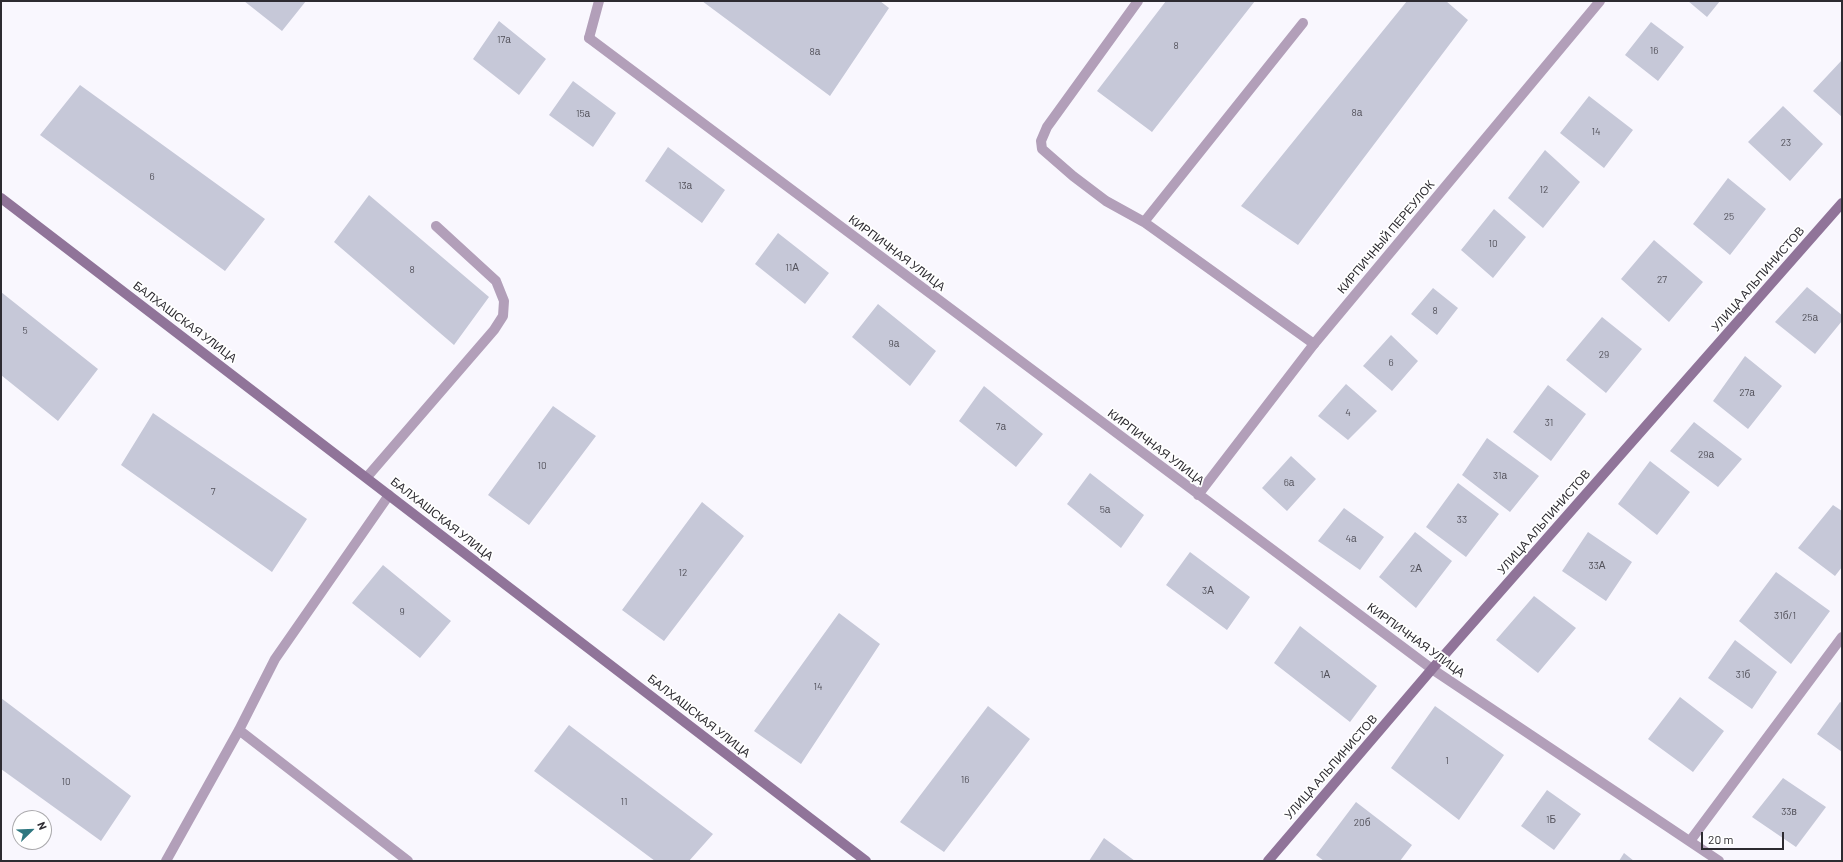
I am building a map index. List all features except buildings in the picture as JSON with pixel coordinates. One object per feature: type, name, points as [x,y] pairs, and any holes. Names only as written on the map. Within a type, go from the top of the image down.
[{"type":"street","name":"КИРПИЧНАЯ УЛИЦА","points":[[599,1],[589,38],[1432,669],[1719,861]]},
{"type":"street","points":[[1138,1],[1047,127],[1041,141],[1042,149],[1073,176],[1106,201],[1144,222],[1314,344]]},
{"type":"street","name":"КИРПИЧНЫЙ ПЕРЕУЛОК","points":[[1198,495],[1314,344],[1600,1]]},
{"type":"street","points":[[1144,222],[1303,23]]},
{"type":"street","name":"БАЛХАШСКАЯ УЛИЦА","points":[[1,198],[367,477],[866,861]]},
{"type":"street","name":"УЛИЦА АЛЬПИНИСТОВ","points":[[1268,861],[1432,669],[1842,203]]},
{"type":"street","points":[[367,477],[494,330],[503,316],[504,301],[496,281],[436,226]]},
{"type":"street","points":[[166,861],[239,730],[275,659],[389,495]]},
{"type":"street","points":[[1690,841],[1842,637]]},
{"type":"street","points":[[239,730],[408,861]]}]
